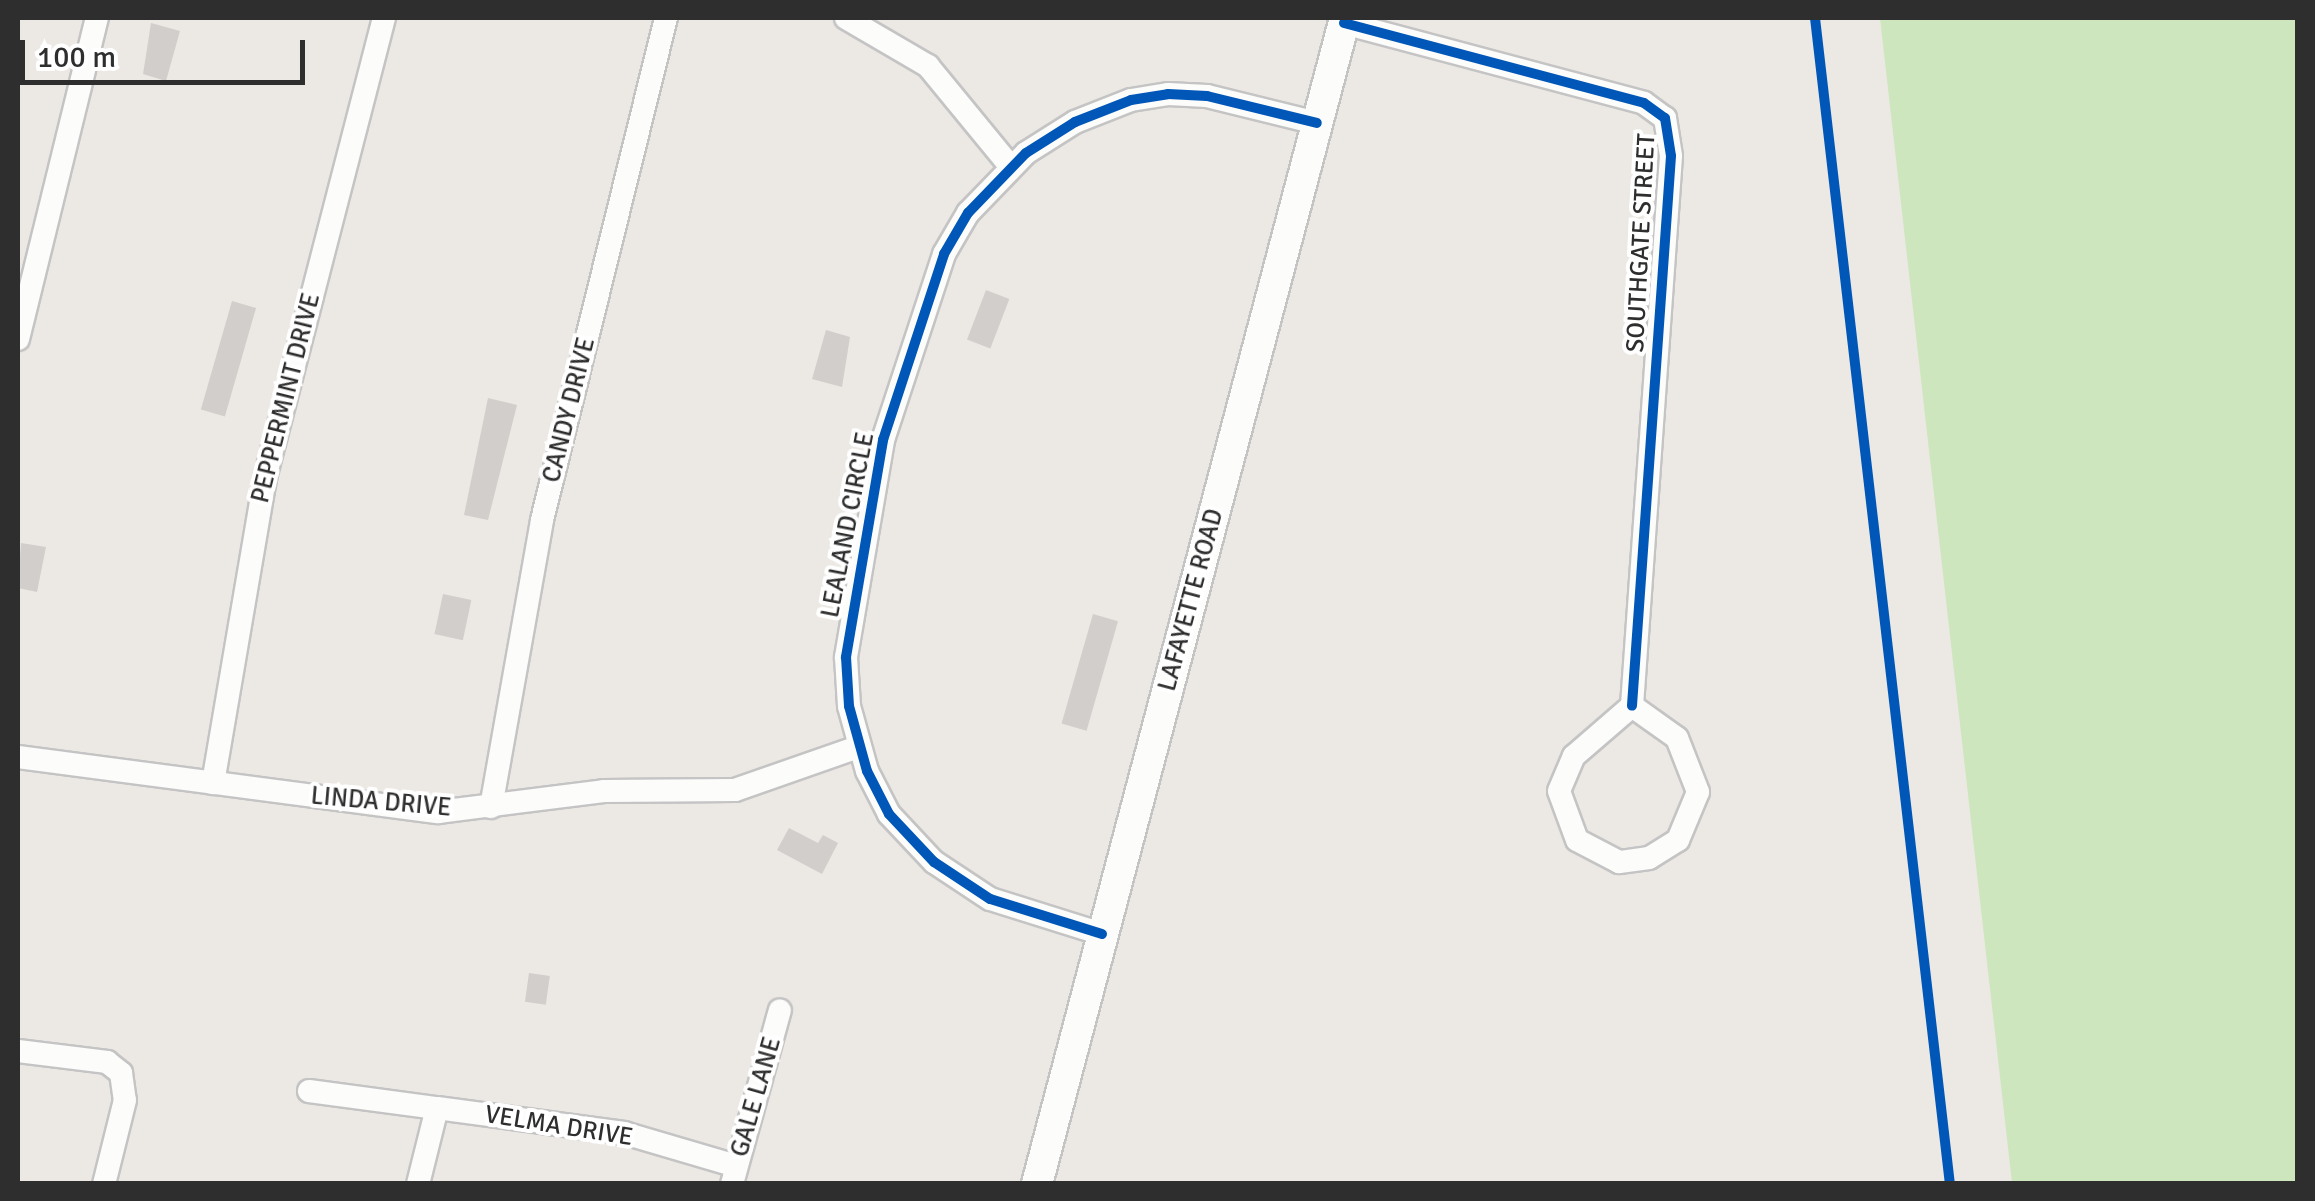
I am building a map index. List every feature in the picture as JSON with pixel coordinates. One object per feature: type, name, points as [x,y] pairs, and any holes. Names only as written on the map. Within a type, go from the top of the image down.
[{"type":"main road","name":"LAFAYETTE ROAD","points":[[1037,1184],[1345,20]]},
{"type":"street","points":[[18,339],[97,18]]},
{"type":"street","name":"PEPPERMINT DRIVE","points":[[213,784],[261,496],[384,18]]},
{"type":"street","name":"CANDY DRIVE","points":[[491,807],[542,520],[666,18]]},
{"type":"street","points":[[846,18],[928,66],[1010,166]]},
{"type":"street","name":"SOUTHGATE STREET","points":[[1345,20],[1644,104],[1665,118],[1670,156],[1632,706]]},
{"type":"street","name":"LEALAND CIRCLE","points":[[1102,934],[990,899],[934,862],[889,814],[858,747],[849,706],[849,616],[883,440],[944,254],[968,213],[1010,166],[1075,122],[1131,100],[1168,94],[1224,99],[1318,123]]},
{"type":"street","points":[[1632,706],[1677,738],[1698,792],[1678,840],[1649,858],[1619,862],[1590,850],[1570,830],[1560,782],[1574,756],[1632,706]]},
{"type":"street","name":"LINDA DRIVE","points":[[18,757],[438,812],[604,791],[735,790],[858,747]]},
{"type":"street","name":"GALE LANE","points":[[734,1175],[780,1010]]},
{"type":"street","points":[[18,1051],[108,1062],[120,1073],[125,1100],[104,1184]]},
{"type":"street","name":"VELMA DRIVE","points":[[309,1091],[624,1133],[734,1175]]},
{"type":"street","points":[[418,1184],[437,1108]]},
{"type":"green space","points":[[1880,18],[2297,18],[2297,1183],[2012,1183]]},
{"type":"building","points":[[151,23],[180,31],[166,81],[143,74]]},
{"type":"building","points":[[986,290],[1009,299],[990,348],[967,339]]},
{"type":"building","points":[[232,301],[256,308],[225,417],[201,410]]},
{"type":"building","points":[[826,330],[850,337],[842,387],[812,379]]},
{"type":"building","points":[[488,398],[517,405],[488,520],[464,515]]},
{"type":"building","points":[[21,543],[46,547],[37,592],[18,588]]},
{"type":"building","points":[[443,594],[471,600],[463,640],[434,634]]},
{"type":"building","points":[[1093,614],[1118,621],[1087,731],[1062,724]]},
{"type":"building","points":[[789,828],[818,843],[823,835],[838,843],[822,874],[777,850]]},
{"type":"building","points":[[529,973],[550,976],[546,1005],[525,1002]]},
{"type":"cycle path","points":[[1815,18],[1950,1184]]},
{"type":"cycle path","points":[[1344,23],[1644,103],[1665,118],[1671,156],[1632,706]]},
{"type":"cycle path","points":[[1102,934],[990,899],[934,862],[889,814],[867,771],[849,706],[846,657],[883,440],[944,254],[968,213],[1026,153],[1075,122],[1131,100],[1168,94],[1207,96],[1317,123]]}]
